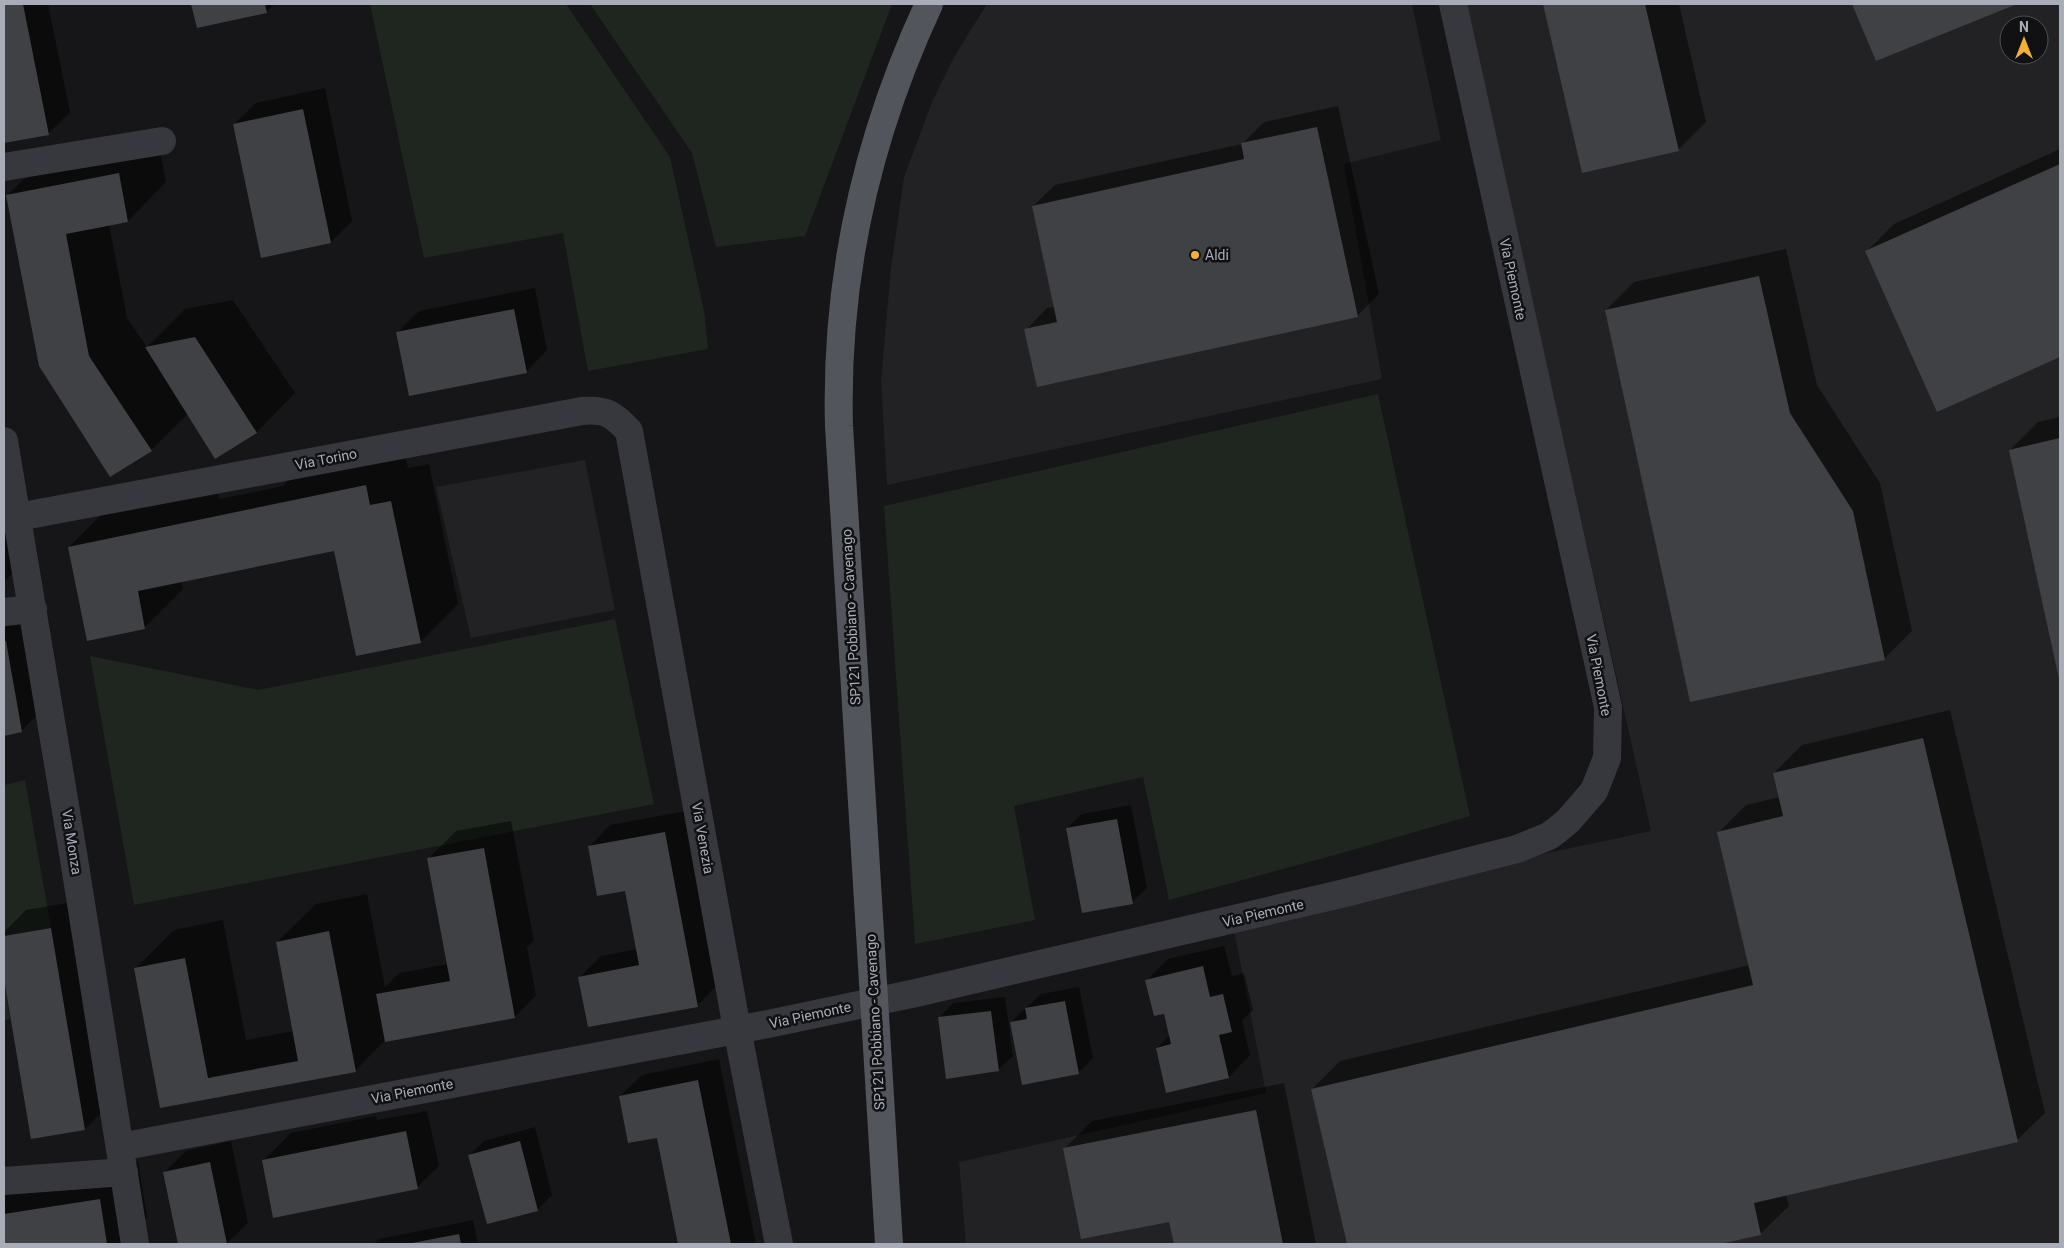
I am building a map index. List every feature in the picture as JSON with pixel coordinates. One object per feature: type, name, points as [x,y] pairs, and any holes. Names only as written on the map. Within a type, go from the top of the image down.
[{"type":"main road","name":"SP121 Pobbiano - Cavenago","points":[[889,1244],[840,426],[840,344],[847,274],[868,170],[894,86],[930,4]]},
{"type":"street","name":"Via Piemonte","points":[[4,1181],[122,1160],[737,1029],[916,993],[1345,893],[1517,849],[1549,836],[1557,830],[1578,811],[1594,791],[1607,758],[1608,707],[1453,4]]},
{"type":"street","points":[[4,167],[162,141]]},
{"type":"street","name":"Via Torino","points":[[18,516],[582,411],[596,410],[615,416],[629,431]]},
{"type":"street","name":"Via Venezia","points":[[629,431],[737,1029],[779,1244]]},
{"type":"street","name":"Via Monza","points":[[4,441],[18,516],[135,1244]]},
{"type":"street","points":[[4,612],[33,609]]},
{"type":"shaded area","points":[[370,4],[566,4],[670,157],[704,311],[708,349],[588,371],[563,233],[424,258]]},
{"type":"shaded area","points":[[590,4],[892,4],[805,236],[716,247],[692,153]]},
{"type":"shaded area","points":[[987,4],[1412,4],[1441,140],[1344,164],[1382,379],[887,485],[881,380],[891,268],[904,177],[932,102],[954,57]]},
{"type":"shaded area","points":[[1466,4],[2060,4],[2060,1244],[966,1244],[959,1162],[1266,1093],[1232,920],[1651,831]]},
{"type":"shaded area","points":[[1378,394],[1470,816],[1169,900],[1143,777],[1014,806],[1035,920],[915,944],[884,506]]},
{"type":"shaded area","points":[[585,460],[615,610],[471,638],[436,487]]},
{"type":"shaded area","points":[[615,619],[654,804],[134,905],[90,656],[258,690]]},
{"type":"shaded area","points":[[25,780],[51,928],[4,936],[4,785]]},
{"type":"shaded area","points":[[4,979],[10,1019],[4,1020]]},
{"type":"building","points":[[4,4],[23,4],[49,135],[4,143]]},
{"type":"building","points":[[191,4],[265,4],[267,13],[197,28]]},
{"type":"building","points":[[1543,4],[1645,4],[1679,151],[1582,173]]},
{"type":"building","points":[[1852,4],[2017,4],[1876,61]]},
{"type":"building","points":[[303,109],[331,243],[261,258],[233,124]]},
{"type":"building","points":[[1317,127],[1358,317],[1037,387],[1024,329],[1057,322],[1032,206],[1244,159],[1241,143]]},
{"type":"building","points":[[2060,164],[2060,357],[1937,412],[1865,251]]},
{"type":"building","points":[[119,173],[128,222],[66,234],[89,356],[152,451],[110,477],[39,366],[6,195]]},
{"type":"building","points":[[1759,276],[1790,413],[1853,511],[1885,660],[1690,702],[1605,310]]},
{"type":"building","points":[[514,309],[527,373],[409,396],[396,332]]},
{"type":"building","points":[[195,337],[257,433],[215,459],[145,347]]},
{"type":"building","points":[[2060,438],[2060,679],[2059,679],[2009,450]]},
{"type":"building","points":[[366,485],[370,505],[391,501],[421,643],[356,656],[334,551],[138,591],[145,629],[87,641],[68,547]]},
{"type":"building","points":[[4,641],[6,641],[22,732],[4,736]]},
{"type":"building","points":[[1923,738],[2018,1142],[1754,1203],[1761,1235],[1720,1244],[1347,1244],[1311,1089],[1753,985],[1717,832],[1783,816],[1773,773]]},
{"type":"building","points":[[1117,819],[1133,904],[1082,913],[1066,828]]},
{"type":"building","points":[[665,832],[698,1007],[588,1027],[578,977],[639,965],[625,891],[597,896],[588,846]]},
{"type":"building","points":[[484,848],[515,1018],[385,1042],[376,994],[450,981],[427,858]]},
{"type":"building","points":[[51,928],[85,1130],[31,1139],[4,979],[4,936]]},
{"type":"building","points":[[329,931],[356,1072],[160,1108],[134,968],[185,958],[208,1078],[298,1061],[276,942]]},
{"type":"building","points":[[1203,966],[1210,997],[1223,994],[1232,1032],[1219,1035],[1229,1078],[1166,1093],[1156,1048],[1171,1044],[1164,1014],[1154,1016],[1145,980]]},
{"type":"building","points":[[1065,1001],[1079,1074],[1022,1085],[1010,1022],[1027,1019],[1025,1008]]},
{"type":"building","points":[[991,1011],[999,1071],[946,1079],[938,1017]]},
{"type":"building","points":[[698,1080],[731,1244],[678,1244],[657,1138],[628,1143],[619,1096]]},
{"type":"building","points":[[1256,1110],[1283,1244],[1174,1244],[1169,1222],[1081,1239],[1063,1148]]},
{"type":"building","points":[[406,1131],[418,1189],[273,1218],[262,1160]]},
{"type":"building","points":[[520,1141],[538,1211],[487,1224],[468,1155]]},
{"type":"building","points":[[210,1162],[227,1244],[178,1244],[163,1172]]},
{"type":"building","points":[[100,1199],[107,1244],[4,1244],[4,1214]]},
{"type":"building","points":[[459,1234],[461,1244],[412,1244],[412,1243]]},
{"type":"place","name":"Aldi","points":[[1195,255]]}]
